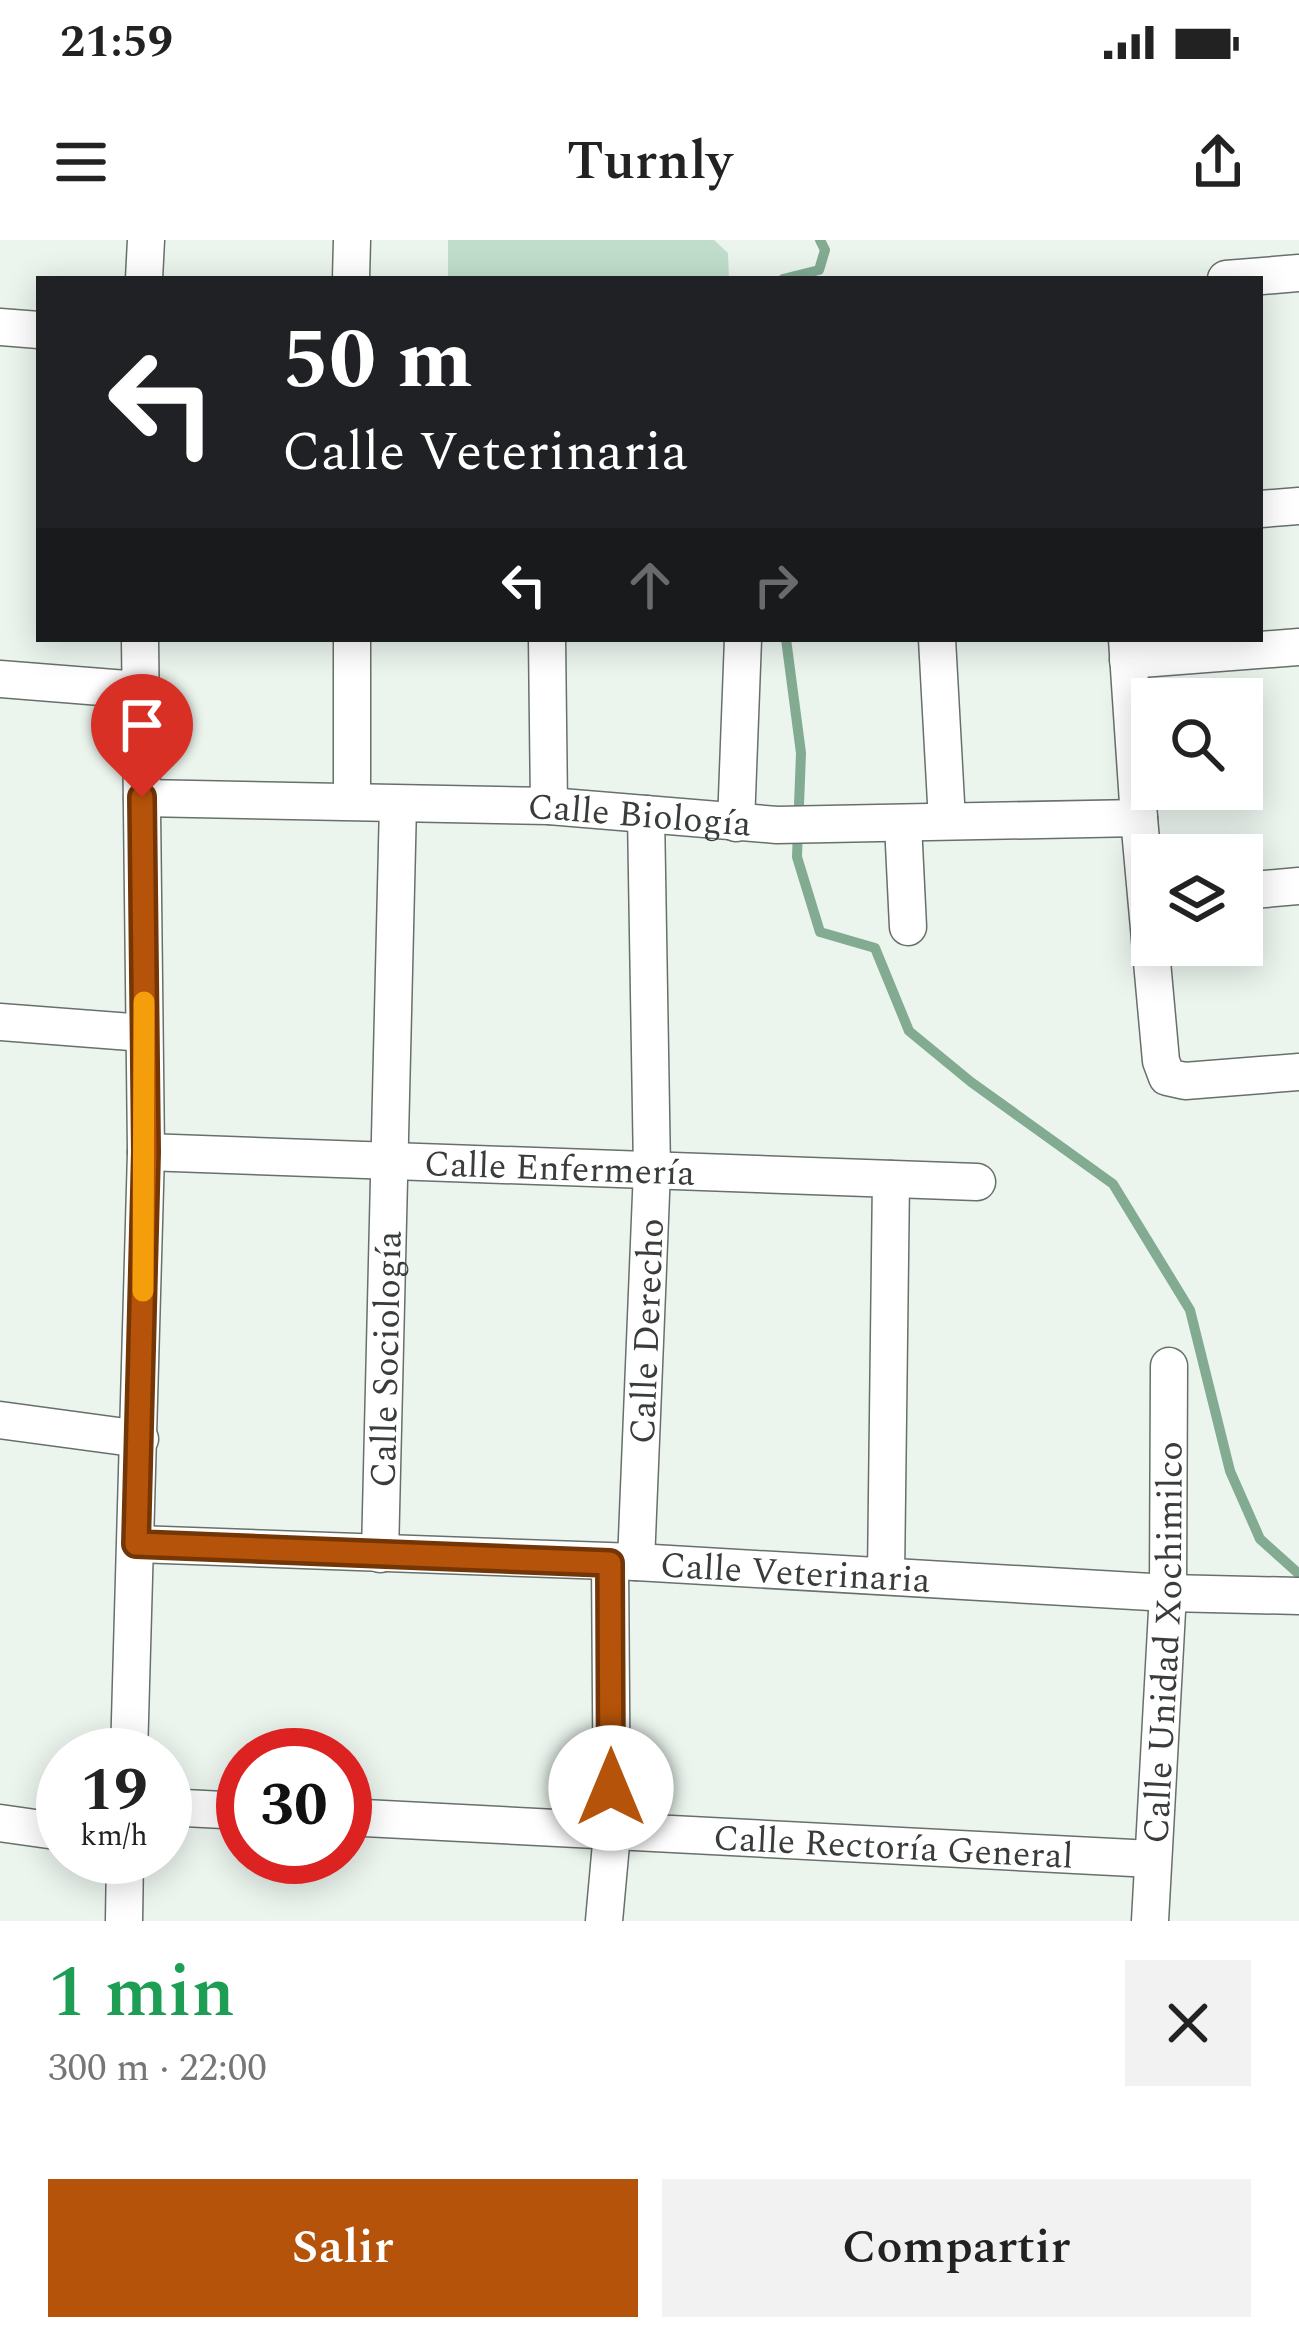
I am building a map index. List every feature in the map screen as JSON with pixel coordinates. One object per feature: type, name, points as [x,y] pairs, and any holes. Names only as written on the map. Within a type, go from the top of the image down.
[{"type":"street","points":[[144,276],[146,240]]},
{"type":"street","points":[[351,276],[352,240]]},
{"type":"street","points":[[1262,276],[1299,273]]},
{"type":"street","points":[[0,327],[36,330]]},
{"type":"street","points":[[1263,509],[1299,506]]},
{"type":"street","points":[[130,1728],[146,1152],[140,642]]},
{"type":"street","points":[[352,642],[352,801]]},
{"type":"street","points":[[547,642],[549,806]]},
{"type":"street","points":[[736,823],[743,642]]},
{"type":"street","points":[[938,642],[947,821]]},
{"type":"street","points":[[1140,834],[1127,650],[1299,647]]},
{"type":"street","points":[[0,679],[140,691]]},
{"type":"street","name":"Calle Biología","points":[[142,797],[549,806],[777,824],[1138,818]]},
{"type":"street","name":"Calle Sociología","points":[[380,1554],[398,804]]},
{"type":"street","name":"Calle Derecho","points":[[604,1921],[623,1563],[652,1170],[646,814]]},
{"type":"street","points":[[903,824],[908,927]]},
{"type":"street","points":[[1263,889],[1299,886]]},
{"type":"street","points":[[1154,966],[1161,1061],[1167,1077],[1185,1081],[1299,1072]]},
{"type":"street","points":[[0,1022],[144,1033]]},
{"type":"street","name":"Calle Enfermería","points":[[146,1152],[977,1182]]},
{"type":"street","points":[[886,1576],[891,1179]]},
{"type":"street","name":"Calle Unidad Xochimilco","points":[[1150,1921],[1168,1593],[1168,1366]]},
{"type":"street","points":[[0,1420],[140,1439]]},
{"type":"street","name":"Calle Veterinaria","points":[[136,1544],[1298,1596]]},
{"type":"street","name":"Calle Rectoría General","points":[[372,1819],[1152,1859]]},
{"type":"street","points":[[0,1823],[36,1828]]},
{"type":"street","points":[[124,1921],[125,1884]]},
{"type":"green space","points":[[448,240],[714,240],[728,253],[729,276],[448,276]]},
{"type":"waterway","points":[[795,276],[819,270],[825,250],[820,240]]},
{"type":"waterway","points":[[786,642],[801,753],[797,857],[820,932],[875,948],[909,1031],[971,1082],[1113,1184],[1190,1310],[1230,1471],[1260,1539],[1299,1574]]},
{"type":"slow traffic","points":[[143,1291],[144,1002]]},
{"type":"route","points":[[142,797],[146,1152],[136,1544],[610,1563],[611,1788]]}]
